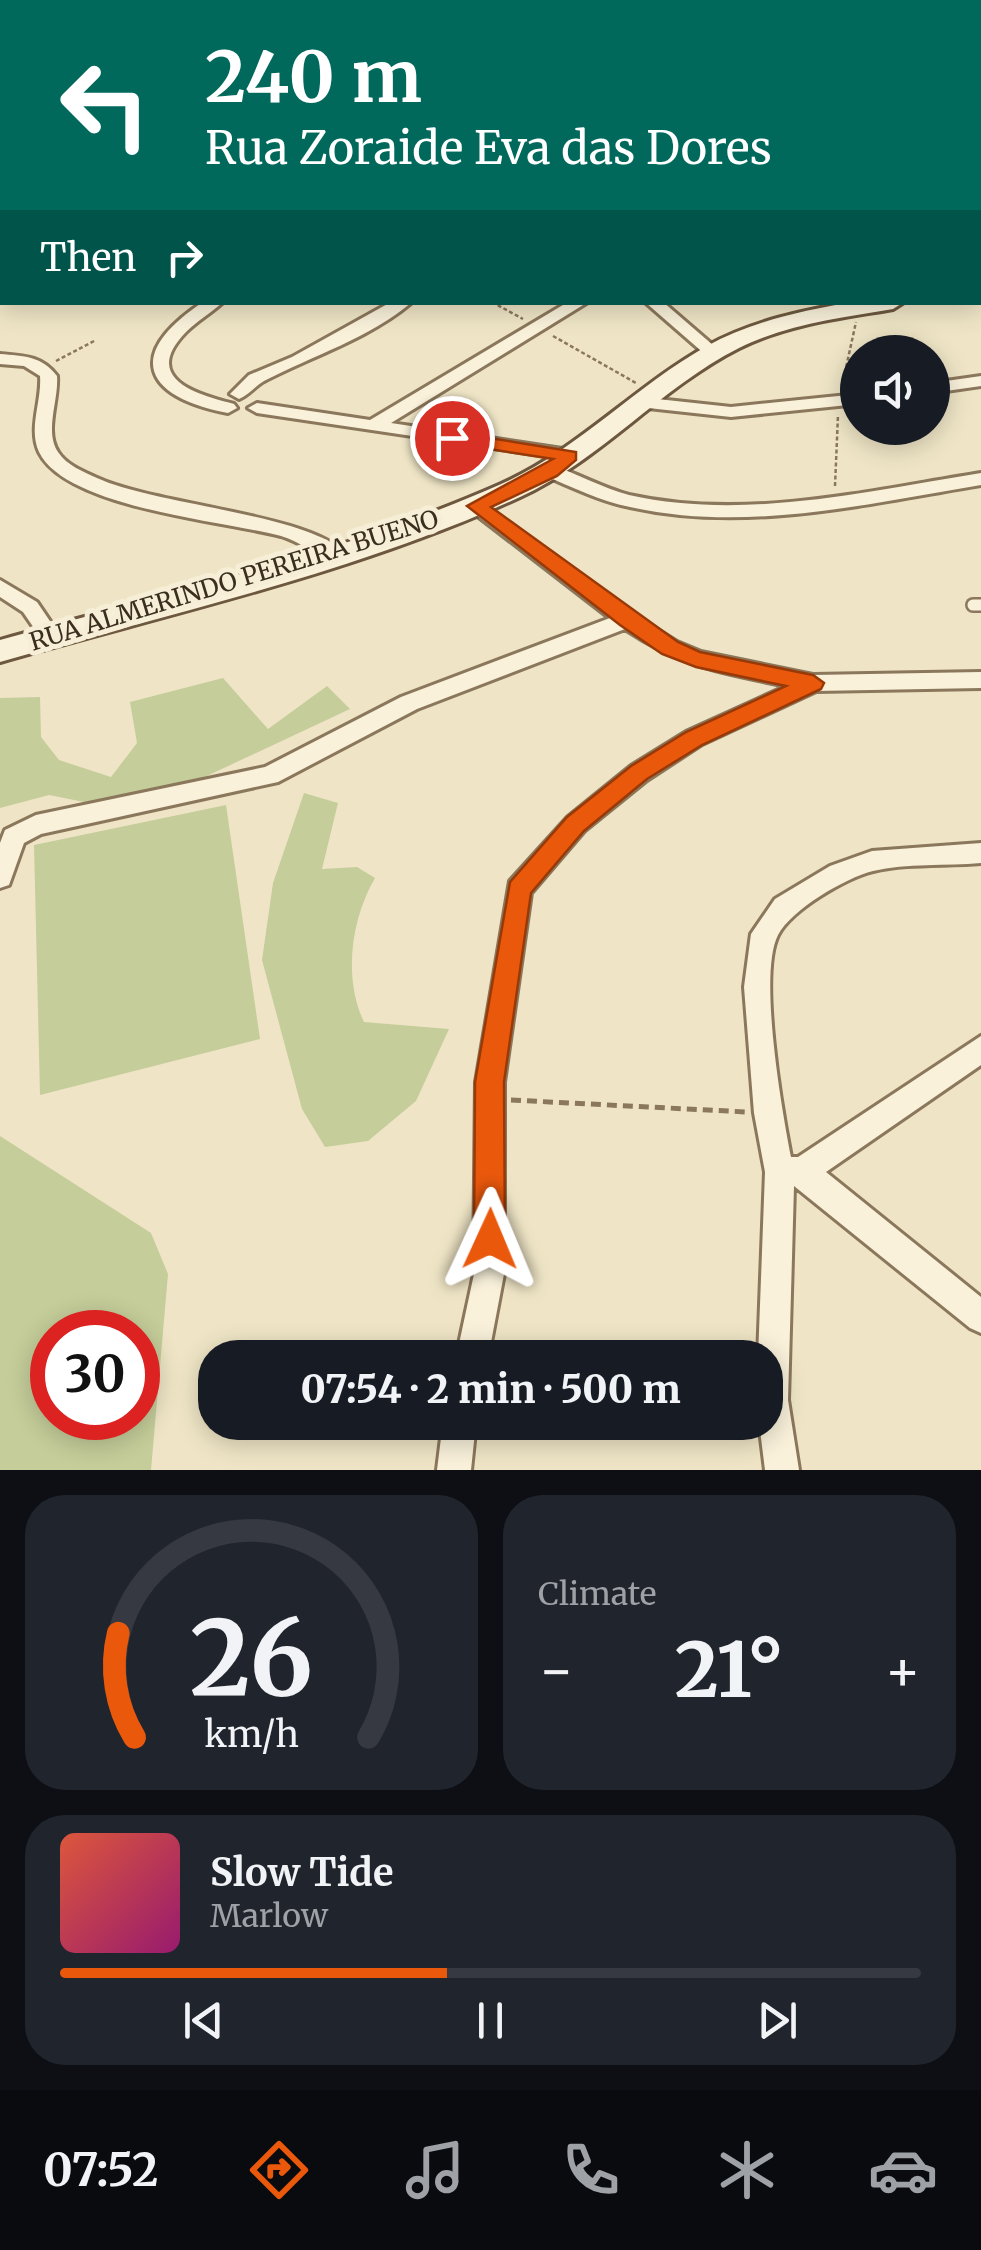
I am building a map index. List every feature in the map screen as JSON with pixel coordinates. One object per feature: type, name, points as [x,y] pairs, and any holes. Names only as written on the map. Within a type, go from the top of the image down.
[{"type":"main road","name":"RUA ALMERINDO PEREIRA BUENO","points":[[0,651],[336,555],[476,506],[560,464],[713,352],[766,328],[853,306]]},
{"type":"street","points":[[210,305],[183,322],[168,338],[161,363],[168,383],[177,392],[206,406],[234,401],[254,379],[398,305]]},
{"type":"street","points":[[373,426],[575,305]]},
{"type":"street","points":[[657,305],[713,352]]},
{"type":"street","points":[[0,359],[28,361],[43,368],[51,382],[44,440],[62,468],[131,500],[290,531],[336,555]]},
{"type":"street","points":[[258,404],[264,381],[272,373]]},
{"type":"street","points":[[950,385],[981,381]]},
{"type":"street","points":[[646,398],[731,412],[840,401]]},
{"type":"street","points":[[234,401],[242,414],[258,404],[560,464],[632,501],[722,510],[834,500],[981,479]]},
{"type":"street","points":[[476,506],[627,620],[670,648],[696,659],[813,683],[981,680]]},
{"type":"street","points":[[0,587],[30,607],[50,636]]},
{"type":"street","points":[[0,877],[14,836],[36,825],[270,775],[409,703],[627,620]]},
{"type":"street","points":[[476,1340],[489,1274],[490,1082],[519,889],[576,824],[639,773],[694,738],[813,683]]},
{"type":"street","points":[[782,1470],[772,1400],[791,1172],[768,1113],[757,987],[764,934],[784,907],[826,881],[872,861],[981,854]]},
{"type":"street","points":[[791,1172],[981,1049]]},
{"type":"street","points":[[791,1172],[981,1317]]},
{"type":"street","points":[[454,1470],[458,1440]]},
{"type":"path","points":[[497,305],[646,398]]},
{"type":"path","points":[[43,368],[96,340]]},
{"type":"path","points":[[492,1100],[768,1113]]},
{"type":"green space","points":[[223,678],[268,729],[327,686],[350,709],[179,789],[109,807],[49,795],[0,808],[0,698],[40,697],[41,737],[59,760],[111,777],[137,743],[130,702]]},
{"type":"green space","points":[[304,793],[338,803],[322,869],[357,867],[375,878],[360,912],[353,949],[353,987],[364,1022],[449,1029],[416,1101],[368,1141],[325,1147],[302,1109],[262,960],[273,883]]},
{"type":"green space","points":[[226,805],[260,1039],[40,1095],[34,845]]},
{"type":"green space","points":[[0,1136],[151,1233],[168,1274],[160,1366],[160,1310],[30,1310],[30,1440],[154,1440],[151,1470],[0,1470]]},
{"type":"route","points":[[452,438],[570,456],[550,471],[476,506],[627,620],[670,648],[696,659],[813,683],[694,738],[639,773],[576,824],[519,889],[490,1082],[490,1239]]}]
